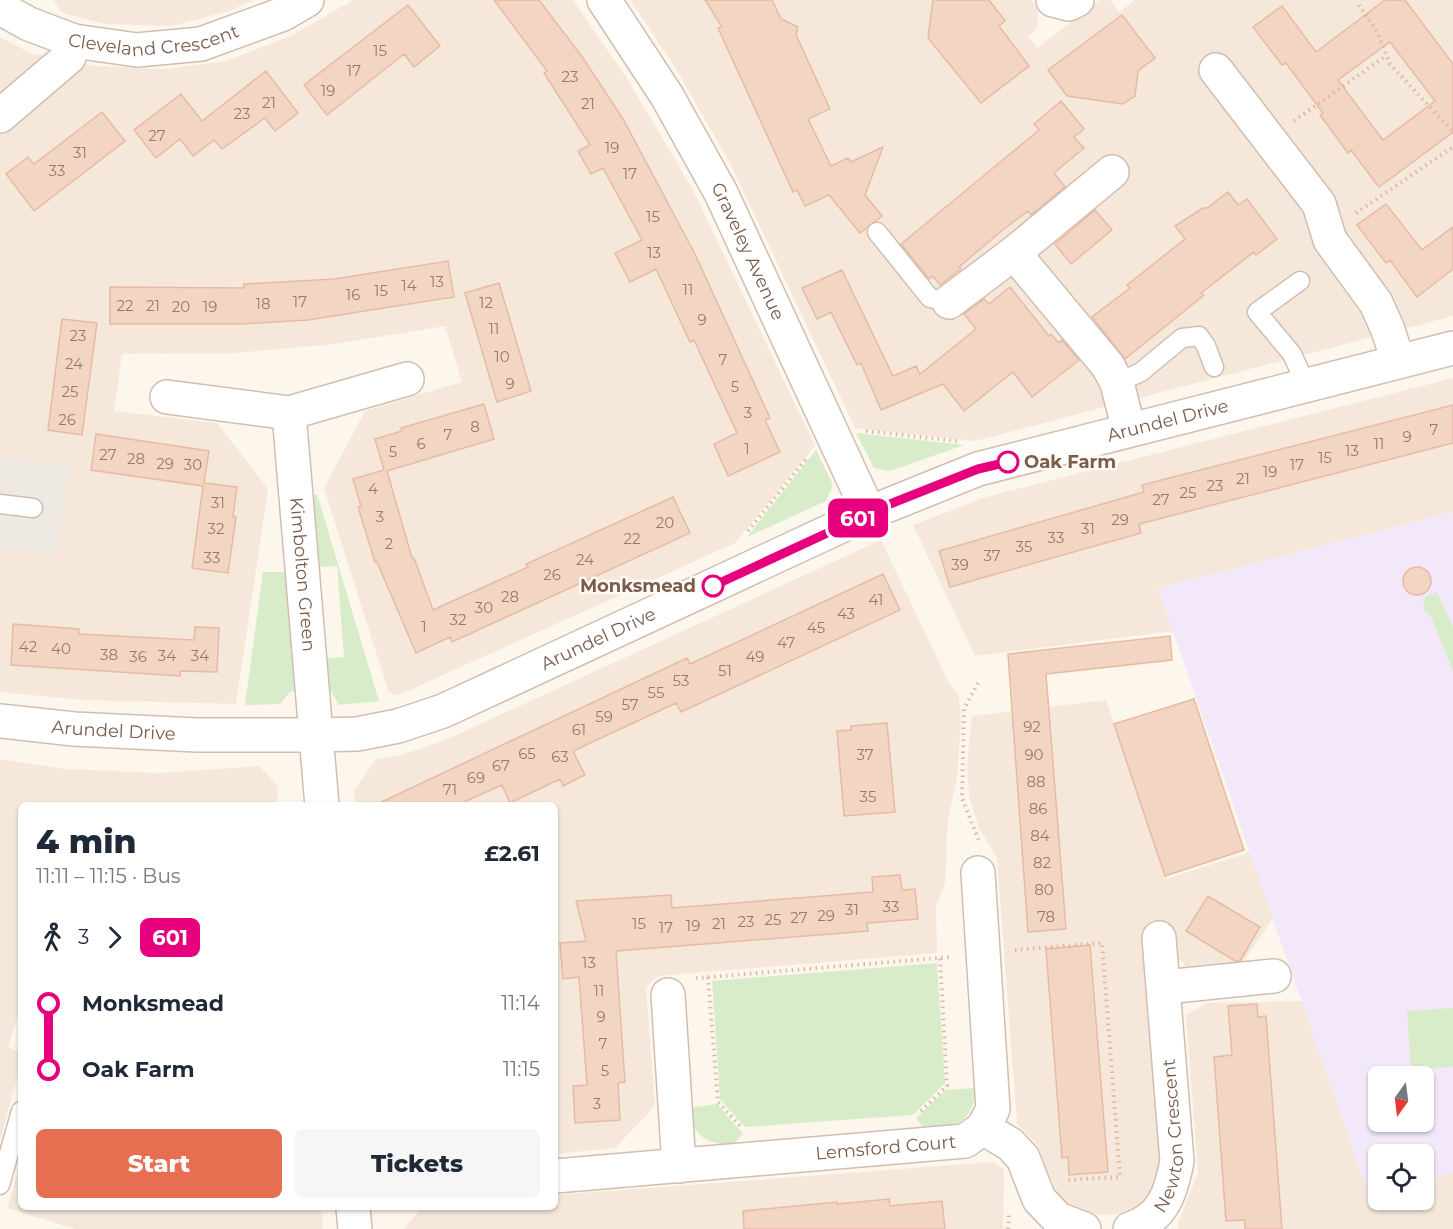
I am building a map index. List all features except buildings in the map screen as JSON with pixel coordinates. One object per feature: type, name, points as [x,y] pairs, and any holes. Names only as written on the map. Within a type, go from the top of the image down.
[{"type":"street","name":"Cleveland Crescent","points":[[0,8],[29,24],[74,40],[136,50],[201,44],[283,14],[307,0]]},
{"type":"street","name":"Graveley Avenue","points":[[604,0],[667,96],[721,193],[869,513]]},
{"type":"street","points":[[1053,0],[1069,4],[1077,0]]},
{"type":"street","points":[[0,116],[69,57],[74,40]]},
{"type":"street","points":[[1216,70],[1319,204],[1330,240],[1376,303],[1398,361]]},
{"type":"street","points":[[949,302],[1014,253],[1112,172]]},
{"type":"street","points":[[1014,253],[1108,366],[1117,383],[1130,430]]},
{"type":"street","name":"Arundel Drive","points":[[0,721],[75,729],[185,735],[357,734],[398,726],[443,711],[869,513],[978,469],[1453,348]]},
{"type":"street","points":[[166,397],[289,413],[407,379]]},
{"type":"street","name":"Kimbolton Green","points":[[289,413],[316,735]]},
{"type":"street","points":[[316,735],[322,802]]},
{"type":"street","points":[[978,873],[993,1108],[982,1128],[1010,1144],[1023,1158],[1039,1200],[1058,1219],[1084,1229]]},
{"type":"street","name":"Newton Crescent","points":[[1130,1229],[1144,1224],[1161,1208],[1172,1188],[1177,1161],[1159,938]]},
{"type":"street","points":[[1164,987],[1274,976]]},
{"type":"street","points":[[678,987],[680,1166]]},
{"type":"street","name":"Lemsford Court","points":[[558,1176],[965,1141],[982,1128]]},
{"type":"street","points":[[353,1210],[355,1229]]},
{"type":"lane","points":[[877,232],[930,298],[949,302]]},
{"type":"lane","points":[[1300,281],[1257,312],[1292,354],[1306,385]]},
{"type":"lane","points":[[1117,383],[1141,372],[1182,338],[1199,336],[1206,346],[1214,367]]},
{"type":"lane","points":[[0,504],[33,508]]},
{"type":"lane","points":[[0,1185],[18,1122]]},
{"type":"path","points":[[1359,5],[1377,32],[1390,64],[1453,132]]},
{"type":"path","points":[[1269,138],[1387,56]]},
{"type":"path","points":[[1328,232],[1453,147]]},
{"type":"path","points":[[978,683],[964,709],[962,798],[987,858],[978,873]]},
{"type":"path","points":[[678,987],[708,977],[1102,943],[1120,1177],[1033,1182]]},
{"type":"path","points":[[914,1117],[947,1086],[940,958]]},
{"type":"path","points":[[708,977],[718,1102],[744,1130]]},
{"type":"shaded area","points":[[53,0],[254,0],[229,11],[172,26],[105,24],[63,13]]},
{"type":"shaded area","points":[[353,0],[573,0],[628,80],[693,190],[815,446],[735,543],[399,695],[389,693],[324,488],[365,411],[462,382],[445,326],[335,344],[236,353],[122,354],[114,411],[217,423],[268,489],[236,704],[82,700],[0,692],[0,37],[30,53],[96,66],[164,69],[227,61],[293,35]]},
{"type":"shaded area","points":[[630,0],[1031,0],[1038,8],[1038,22],[1035,30],[1028,37],[1037,48],[1100,0],[1110,0],[1119,12],[1135,0],[1453,0],[1453,316],[975,441],[855,428],[730,163],[673,64]]},
{"type":"shaded area","points":[[1453,378],[1453,512],[1158,588],[1173,631],[975,656],[913,525],[986,497]]},
{"type":"shaded area","points":[[0,458],[68,466],[57,554],[0,547]]},
{"type":"shaded area","points":[[1453,512],[1453,1172],[1434,1179],[1434,1144],[1368,1144],[1368,1193],[1158,588]]},
{"type":"shaded area","points":[[881,540],[949,683],[959,696],[961,722],[957,778],[948,818],[945,884],[936,906],[937,953],[658,976],[646,987],[655,1106],[615,1148],[558,1154],[558,802],[355,802],[354,791],[376,759],[398,756],[443,741]]},
{"type":"shaded area","points":[[1106,700],[1166,879],[1250,852],[1273,918],[1240,967],[1198,970],[1185,966],[1175,954],[1173,930],[1141,931],[1160,1159],[1159,1179],[1149,1196],[1136,1208],[1119,1214],[1100,1215],[1077,1209],[1058,1197],[1037,1144],[1017,1124],[997,858],[979,828],[969,797],[967,764],[972,716]]},
{"type":"shaded area","points":[[0,759],[65,769],[160,773],[259,766],[277,785],[278,802],[18,802],[18,1015],[8,1047],[18,1051],[18,1074],[0,1141]]},
{"type":"shaded area","points":[[1302,1001],[1368,1193],[1368,1210],[1434,1210],[1434,1179],[1453,1172],[1453,1229],[1179,1229],[1178,1223],[1198,1173],[1186,1015],[1207,1003]]},
{"type":"shaded area","points":[[993,1162],[1004,1170],[1003,1229],[403,1229],[420,1210],[558,1210],[558,1195]]},
{"type":"shaded area","points":[[18,1171],[18,1210],[321,1210],[323,1229],[75,1229],[7,1208]]},
{"type":"green space","points":[[856,433],[964,445],[890,471],[874,468]]},
{"type":"green space","points":[[816,450],[833,485],[826,501],[747,537]]},
{"type":"green space","points":[[317,494],[379,701],[339,705],[327,685],[324,659],[344,657],[337,566],[317,567],[311,497]]},
{"type":"green space","points":[[263,572],[291,572],[301,690],[290,692],[280,704],[245,705]]},
{"type":"green space","points":[[1437,592],[1453,628],[1453,671],[1431,617],[1423,608],[1425,597]]},
{"type":"green space","points":[[937,963],[945,1083],[913,1115],[745,1127],[720,1099],[712,981]]},
{"type":"green space","points":[[1453,1008],[1453,1067],[1411,1066],[1407,1011]]},
{"type":"green space","points":[[977,1088],[971,1109],[961,1121],[946,1127],[925,1130],[916,1118],[946,1090]]},
{"type":"green space","points":[[717,1104],[743,1134],[732,1146],[707,1140],[693,1125],[689,1108]]},
{"type":"bus line","name":"601","points":[[713,586],[890,504],[978,469],[1008,462]]},
{"type":"place","name":"Oak Farm","points":[[1008,462]]},
{"type":"place","name":"Monksmead","points":[[713,586]]}]
